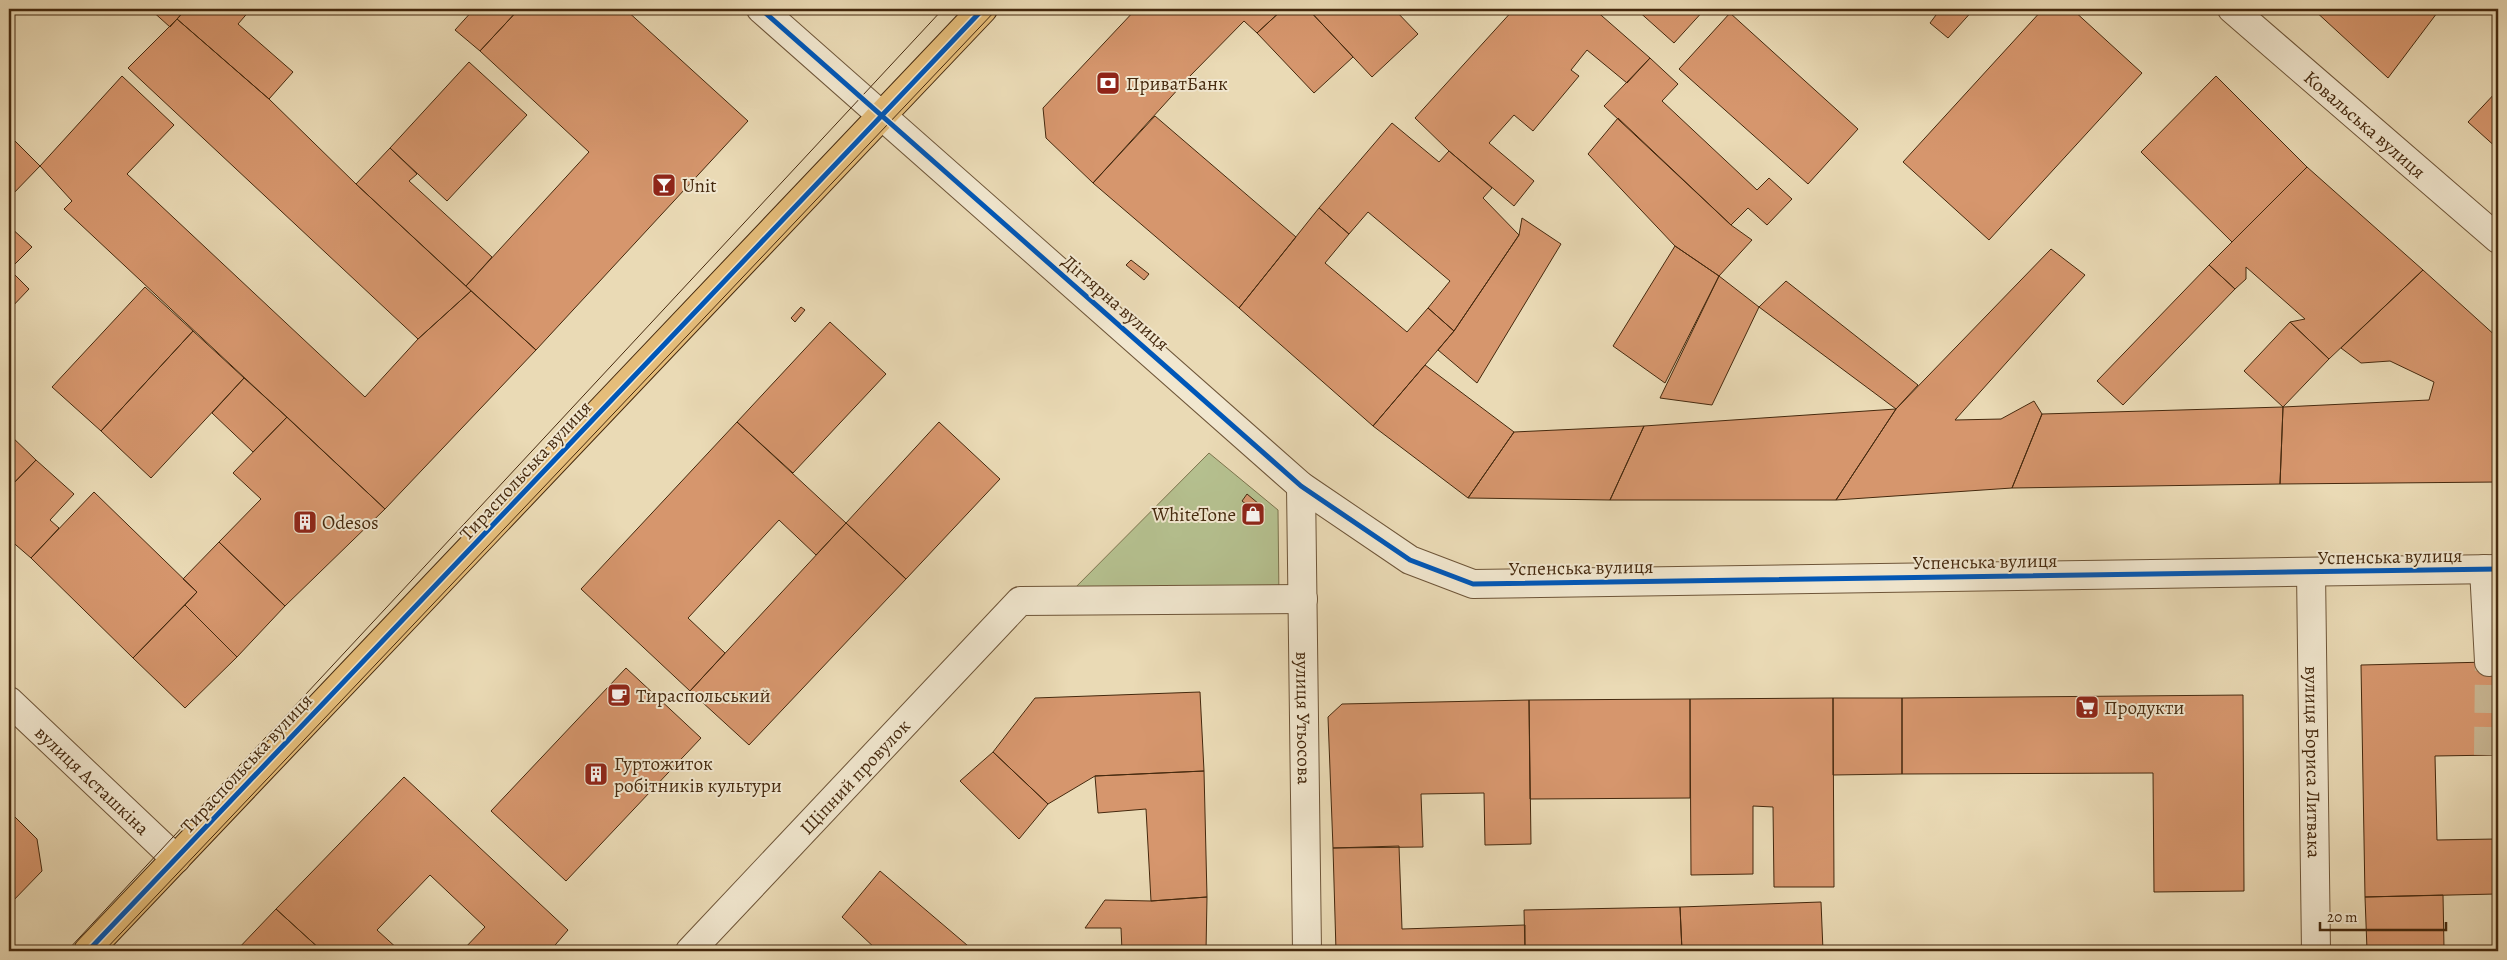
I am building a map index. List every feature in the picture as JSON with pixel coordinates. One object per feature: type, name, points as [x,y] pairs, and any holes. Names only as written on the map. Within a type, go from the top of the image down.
[{"type":"main road","name":"Тираспольська вулиця","points":[[88,951],[983,9]]},
{"type":"street","name":"Дігтярна вулиця","points":[[761,9],[1301,486],[1410,560],[1473,584]]},
{"type":"street","name":"Ковальська вулиця","points":[[2232,9],[2498,239]]},
{"type":"street","name":"вулиця Утьосова","points":[[1301,486],[1307,951]]},
{"type":"street","name":"Успенська вулиця","points":[[1473,584],[2491,569]]},
{"type":"street","points":[[2488,662],[2491,569]]},
{"type":"street","name":"вулиця Бориса Литвака","points":[[2311,572],[2316,951]]},
{"type":"street","name":"Щіпний провулок","points":[[690,951],[1020,601],[1302,599]]},
{"type":"street","name":"вулиця Асташкіна","points":[[9,701],[176,860]]},
{"type":"green space","points":[[1209,453],[1278,510],[1279,601],[1062,601]]},
{"type":"building","points":[[150,9],[186,9],[170,27]]},
{"type":"building","points":[[186,9],[251,9],[238,24],[293,72],[269,99],[177,19]]},
{"type":"building","points":[[474,9],[519,9],[480,51],[455,30]]},
{"type":"building","points":[[519,9],[625,9],[748,121],[536,350],[466,286],[589,152],[480,51]]},
{"type":"building","points":[[1136,9],[1283,9],[1257,33],[1244,21],[1190,76],[1093,183],[1046,138],[1043,108]]},
{"type":"building","points":[[1283,9],[1308,9],[1353,57],[1314,93],[1257,33]]},
{"type":"building","points":[[1308,9],[1394,9],[1418,34],[1372,77]]},
{"type":"building","points":[[1514,9],[1594,9],[1650,58],[1627,83],[1587,50],[1571,70],[1579,76],[1533,131],[1514,115],[1489,143],[1534,181],[1514,206],[1449,151],[1415,118]]},
{"type":"building","points":[[1636,9],[1705,9],[1674,43]]},
{"type":"building","points":[[1930,9],[1974,9],[1948,38],[1930,23],[1936,15]]},
{"type":"building","points":[[2043,9],[2072,9],[2142,73],[1989,240],[1903,162]]},
{"type":"building","points":[[2313,9],[2440,9],[2388,78]]},
{"type":"building","points":[[1730,13],[1858,129],[1808,184],[1679,69]]},
{"type":"building","points":[[177,19],[269,99],[356,184],[471,291],[418,339],[128,68]]},
{"type":"building","points":[[1650,58],[1678,84],[1662,101],[1757,190],[1769,178],[1792,199],[1767,225],[1748,208],[1731,225],[1604,106]]},
{"type":"building","points":[[469,62],[527,115],[447,201],[390,148]]},
{"type":"building","points":[[122,76],[174,125],[127,174],[365,397],[418,339],[471,291],[536,350],[385,509],[64,209],[72,201],[40,166]]},
{"type":"building","points":[[2216,76],[2307,167],[2232,242],[2141,152]]},
{"type":"building","points":[[2498,90],[2498,149],[2468,122]]},
{"type":"building","points":[[1155,116],[1296,237],[1239,308],[1093,183]]},
{"type":"building","points":[[1618,118],[1731,225],[1752,240],[1719,276],[1675,246],[1588,154]]},
{"type":"building","points":[[1392,123],[1439,162],[1449,151],[1492,188],[1483,198],[1519,235],[1454,331],[1428,308],[1450,281],[1368,212],[1349,234],[1319,208]]},
{"type":"building","points":[[9,135],[40,166],[9,198]]},
{"type":"building","points":[[390,148],[417,174],[409,181],[492,257],[466,286],[356,184]]},
{"type":"building","points":[[2307,167],[2423,270],[2329,359],[2290,322],[2305,319],[2246,267],[2246,279],[2235,289],[2209,265]]},
{"type":"building","points":[[1319,208],[1349,234],[1325,263],[1407,332],[1428,308],[1454,331],[1373,426],[1239,308]]},
{"type":"building","points":[[1522,218],[1561,244],[1477,383],[1438,350],[1454,331],[1519,235]]},
{"type":"building","points":[[9,226],[32,247],[9,270]]},
{"type":"building","points":[[1675,246],[1719,276],[1665,383],[1613,346]]},
{"type":"building","points":[[2051,249],[2085,275],[1955,420],[2001,419],[2034,401],[2042,414],[2012,488],[1836,500],[1896,409]]},
{"type":"building","points":[[1131,260],[1149,274],[1144,280],[1126,265]]},
{"type":"building","points":[[2209,265],[2235,289],[2123,405],[2097,381]]},
{"type":"building","points":[[9,269],[29,289],[9,310]]},
{"type":"building","points":[[2423,270],[2498,338],[2498,482],[2280,484],[2283,407],[2429,400],[2434,382],[2390,361],[2361,363],[2341,348]]},
{"type":"building","points":[[1719,276],[1759,307],[1712,405],[1660,398]]},
{"type":"building","points":[[1786,281],[1918,385],[1896,409],[1759,307]]},
{"type":"building","points":[[145,287],[193,331],[101,431],[52,387]]},
{"type":"building","points":[[801,307],[805,310],[795,322],[791,318]]},
{"type":"building","points":[[830,322],[886,374],[793,473],[737,422]]},
{"type":"building","points":[[2290,322],[2329,359],[2283,407],[2244,371]]},
{"type":"building","points":[[193,331],[244,378],[151,478],[101,431]]},
{"type":"building","points":[[1425,365],[1514,432],[1468,498],[1373,426]]},
{"type":"building","points":[[244,378],[287,417],[253,452],[212,413]]},
{"type":"building","points":[[2283,407],[2280,484],[2012,488],[2042,414]]},
{"type":"building","points":[[1896,409],[1836,500],[1610,500],[1644,426]]},
{"type":"building","name":"Odesos","points":[[287,417],[385,509],[285,606],[219,542],[261,499],[233,473]]},
{"type":"building","points":[[737,422],[846,523],[816,555],[779,520],[688,618],[725,653],[690,691],[581,589]]},
{"type":"building","points":[[939,422],[1000,479],[906,579],[846,523]]},
{"type":"building","points":[[1644,426],[1610,500],[1468,498],[1514,432]]},
{"type":"building","points":[[9,434],[36,460],[9,488]]},
{"type":"building","points":[[36,460],[74,494],[50,520],[59,528],[31,558],[9,539],[9,488]]},
{"type":"building","points":[[94,492],[197,592],[133,658],[31,558]]},
{"type":"building","points":[[1247,494],[1265,509],[1260,515],[1242,501]]},
{"type":"building","points":[[846,523],[906,579],[749,745],[690,691]]},
{"type":"building","points":[[219,542],[285,606],[237,657],[185,605],[197,592],[183,579]]},
{"type":"building","points":[[185,605],[237,657],[185,708],[133,658]]},
{"type":"building","points":[[2498,662],[2498,755],[2435,756],[2437,840],[2495,839],[2496,894],[2365,897],[2361,665]]},
{"type":"building","name":"Гуртожиток робітників культури","points":[[626,668],[701,738],[566,881],[491,811]]},
{"type":"building","points":[[1200,692],[1204,771],[1095,776],[1048,804],[993,752],[1035,698]]},
{"type":"building","points":[[2243,695],[2244,891],[2154,892],[2153,773],[1902,774],[1902,698]]},
{"type":"building","points":[[1833,698],[1902,698],[1902,774],[1833,775]]},
{"type":"building","points":[[1833,698],[1834,887],[1774,887],[1773,807],[1753,806],[1753,874],[1691,875],[1690,699]]},
{"type":"building","points":[[1690,699],[1690,798],[1530,799],[1529,700]]},
{"type":"building","points":[[1529,700],[1531,844],[1485,845],[1484,793],[1421,794],[1423,847],[1333,848],[1328,717],[1342,704]]},
{"type":"building","points":[[993,752],[1048,804],[1019,839],[960,781]]},
{"type":"building","points":[[1204,771],[1207,897],[1151,901],[1146,809],[1098,813],[1095,776]]},
{"type":"building","points":[[404,777],[568,930],[550,951],[462,951],[485,927],[430,875],[377,930],[400,951],[322,951],[276,909]]},
{"type":"building","points":[[9,811],[37,839],[42,871],[9,905]]},
{"type":"building","points":[[1399,846],[1402,929],[1525,925],[1525,951],[1336,951],[1333,848]]},
{"type":"building","points":[[880,871],[974,951],[878,951],[842,917]]},
{"type":"building","points":[[2443,895],[2444,948],[2367,950],[2365,897]]},
{"type":"building","points":[[1207,897],[1206,951],[1122,951],[1121,928],[1085,928],[1105,900],[1151,901]]},
{"type":"building","points":[[1821,902],[1823,951],[1682,951],[1680,907]]},
{"type":"building","points":[[1680,907],[1682,951],[1525,951],[1524,910]]},
{"type":"building","points":[[276,909],[322,951],[236,951]]},
{"type":"building","points":[[1094,946],[1094,951],[1072,951],[1076,947]]},
{"type":"building","points":[[2498,947],[2498,951],[2367,951],[2367,950]]},
{"type":"tunnel","points":[[2488,755],[2489,662]]},
{"type":"tram line","points":[[67,951],[943,9]]},
{"type":"tram line","points":[[104,951],[997,9]]},
{"type":"cycle path","points":[[761,9],[1301,486],[1410,560],[1473,584],[2498,569]]},
{"type":"cycle path","points":[[88,951],[983,9]]},
{"type":"place","name":"ПриватБанк","points":[[1108,83]]},
{"type":"place","name":"Unit","points":[[664,185]]},
{"type":"place","name":"WhiteTone","points":[[1253,514]]},
{"type":"place","name":"Odesos","points":[[305,522]]},
{"type":"place","name":"Тираспольський","points":[[619,695]]},
{"type":"place","name":"Продукти","points":[[2087,707]]},
{"type":"place","name":"Гуртожиток робітників культури","points":[[596,774]]}]
